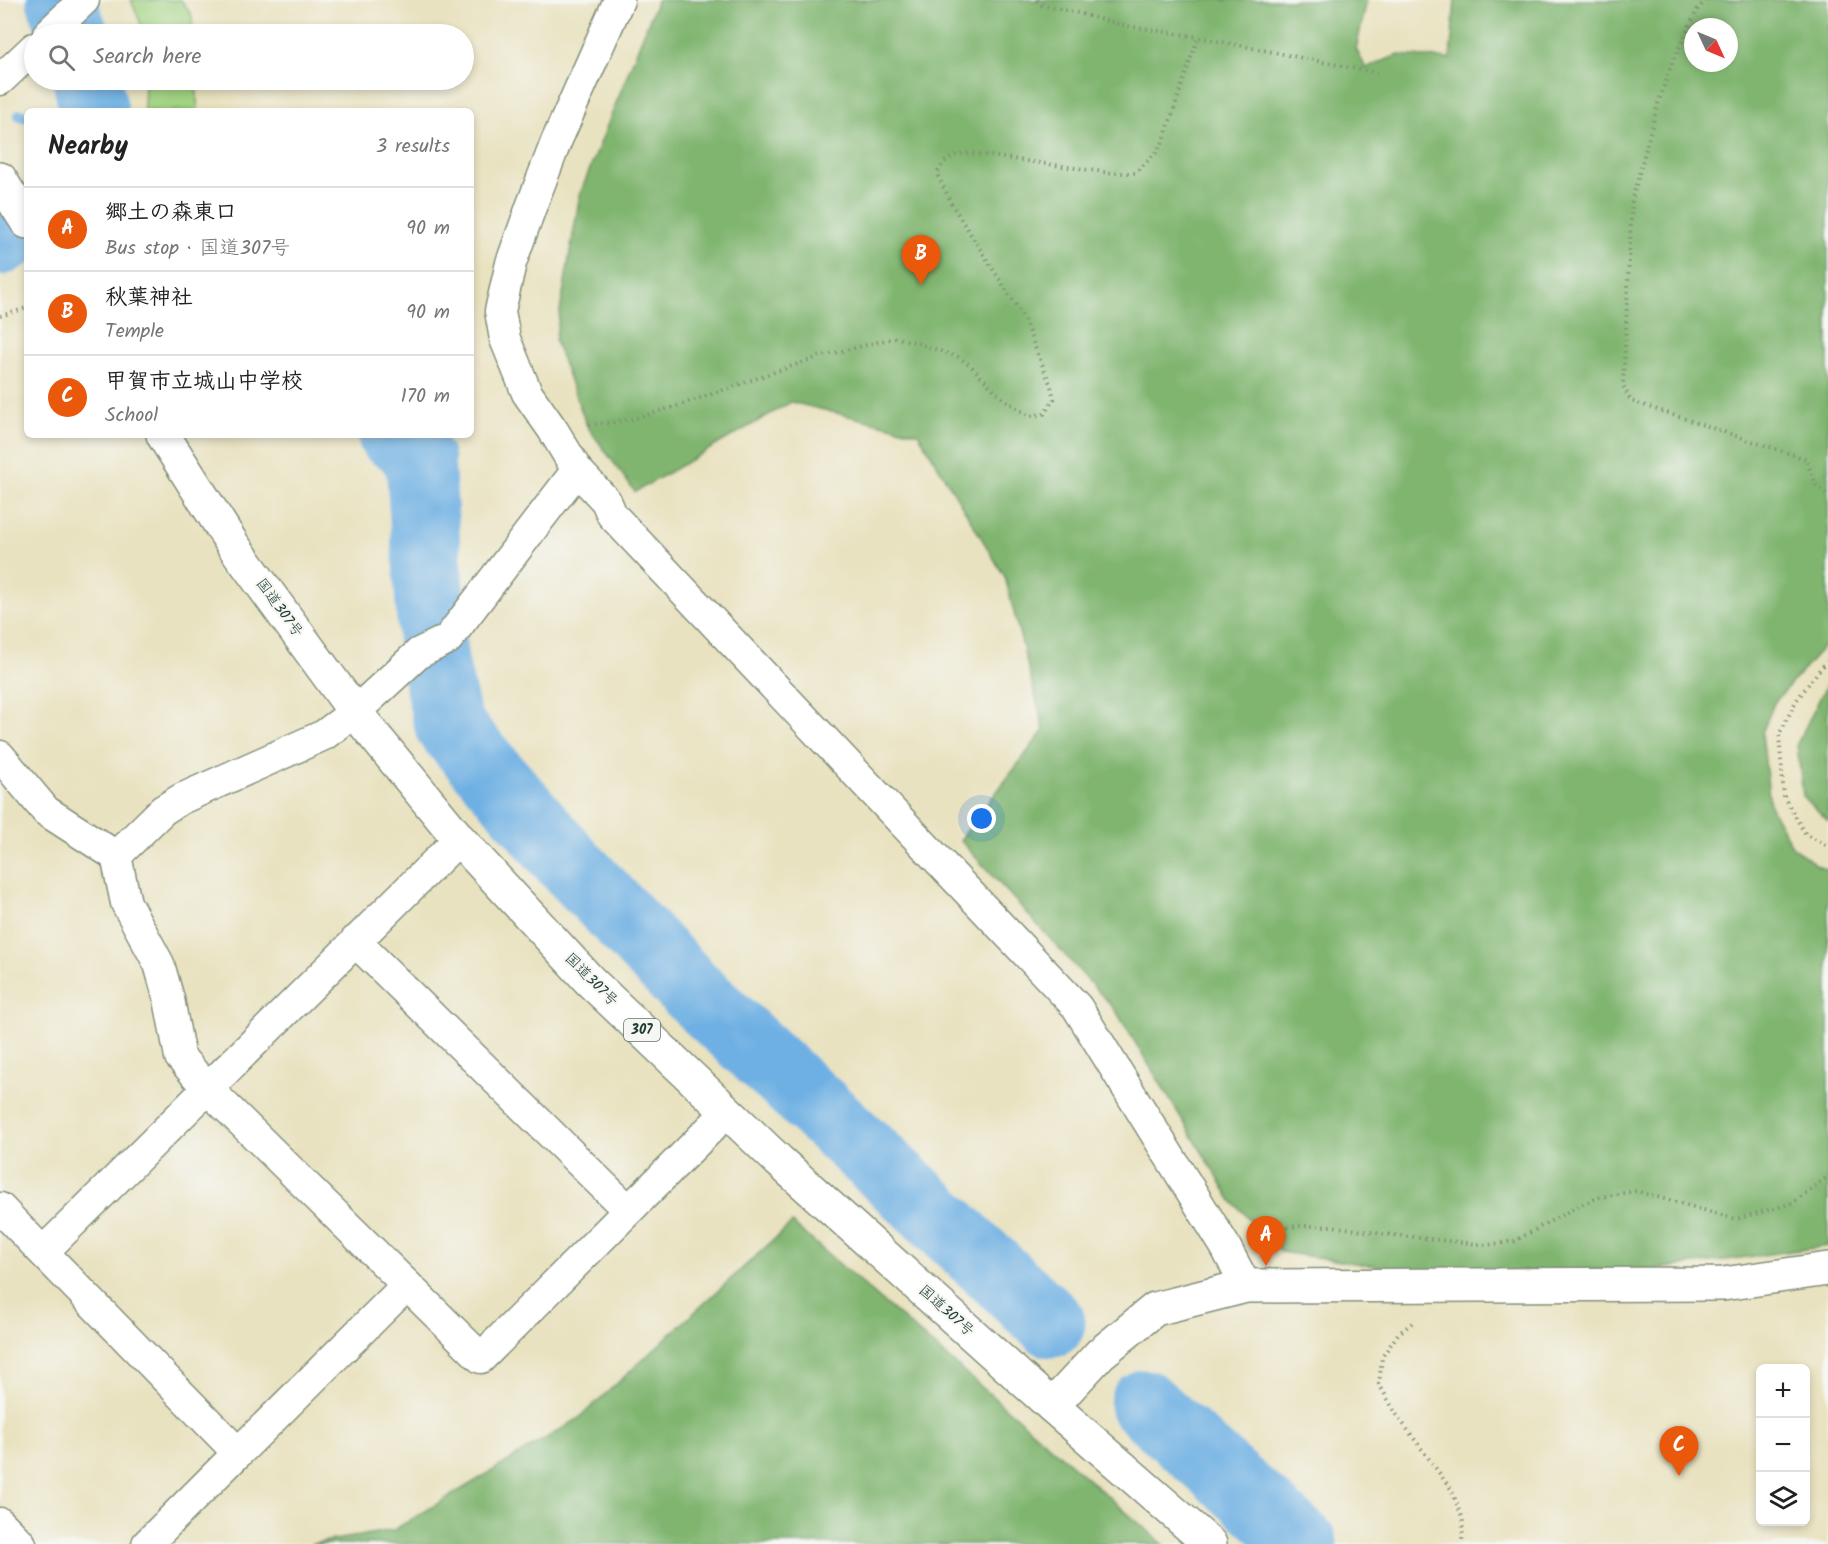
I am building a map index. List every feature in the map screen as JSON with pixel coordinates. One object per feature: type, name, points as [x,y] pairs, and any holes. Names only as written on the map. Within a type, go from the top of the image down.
[{"type":"main road","points":[[3,183],[24,217]]},
{"type":"main road","name":"国道307号","points":[[165,438],[233,545],[355,712],[459,839],[590,981],[788,1169],[1210,1544]]},
{"type":"main road","points":[[1052,1406],[1100,1354],[1155,1309],[1246,1287],[1723,1284],[1828,1269]]},
{"type":"street","points":[[59,24],[84,0]]},
{"type":"street","points":[[619,0],[556,142],[531,207],[512,263],[500,311],[505,339],[527,393],[577,470],[606,501],[612,516],[1077,1007],[1225,1246],[1246,1287]]},
{"type":"street","points":[[0,80],[24,57]]},
{"type":"street","points":[[116,856],[163,810],[181,799],[324,735],[355,712],[419,653],[448,639],[577,470]]},
{"type":"street","points":[[0,756],[46,811],[116,856],[126,903],[159,964],[169,999],[180,1057],[207,1088],[481,1358],[727,1112]]},
{"type":"street","points":[[43,1252],[459,839]]},
{"type":"street","points":[[355,941],[628,1210]]},
{"type":"street","points":[[0,1208],[238,1453]]},
{"type":"street","points":[[147,1544],[407,1285]]},
{"type":"street","points":[[0,1523],[21,1544]]},
{"type":"path","points":[[1037,0],[1042,5],[1122,26],[1198,38],[1377,74]]},
{"type":"path","points":[[1706,0],[1697,10],[1672,63],[1658,104],[1632,201],[1623,386],[1631,400],[1806,459],[1816,485],[1828,496]]},
{"type":"path","points":[[553,430],[629,420],[677,406],[818,357],[894,338],[911,341],[958,357],[970,365],[1000,396],[1029,416],[1044,414],[1054,399],[1021,314],[952,205],[937,174],[943,162],[955,155],[969,153],[1111,173],[1135,173],[1155,154],[1163,142],[1198,38]]},
{"type":"path","points":[[0,316],[24,309]]},
{"type":"path","points":[[1828,662],[1796,701],[1779,735],[1784,797],[1806,836],[1828,846]]},
{"type":"path","points":[[1251,1242],[1274,1230],[1296,1226],[1332,1226],[1487,1245],[1515,1241],[1576,1207],[1600,1197],[1636,1191],[1736,1220],[1794,1203],[1828,1176]]},
{"type":"path","points":[[1414,1321],[1398,1334],[1382,1357],[1379,1384],[1396,1414],[1451,1489],[1463,1519],[1462,1544]]},
{"type":"green space","points":[[131,0],[181,0],[192,16],[192,24],[141,24]]},
{"type":"green space","points":[[657,0],[1367,0],[1356,49],[1366,68],[1398,55],[1450,59],[1455,0],[1828,0],[1828,642],[1774,703],[1762,733],[1770,806],[1792,846],[1815,864],[1828,870],[1828,1246],[1659,1269],[1422,1273],[1281,1252],[1232,1201],[1116,1011],[960,840],[1044,730],[1005,577],[918,433],[791,402],[635,492],[587,426],[555,341],[580,194]]},
{"type":"green space","points":[[145,90],[197,90],[198,108],[144,108]]},
{"type":"green space","points":[[1828,682],[1828,821],[1803,796],[1797,744]]},
{"type":"green space","points":[[792,1223],[1163,1544],[310,1544],[394,1530],[578,1419]]},
{"type":"waterway","points":[[61,0],[70,24]]},
{"type":"waterway","points":[[89,90],[93,108]]},
{"type":"waterway","points":[[20,115],[24,116]]},
{"type":"waterway","points":[[0,241],[24,226]]},
{"type":"waterway","points":[[401,438],[420,460],[434,662],[449,726],[570,864],[694,993],[1051,1323]]},
{"type":"waterway","points":[[1144,1404],[1303,1544]]},
{"type":"place","name":"秋葉神社","points":[[921,285]]},
{"type":"place","name":"郷土の森東口","points":[[1266,1266]]},
{"type":"place","name":"甲賀市立城山中学校","points":[[1679,1476]]}]
